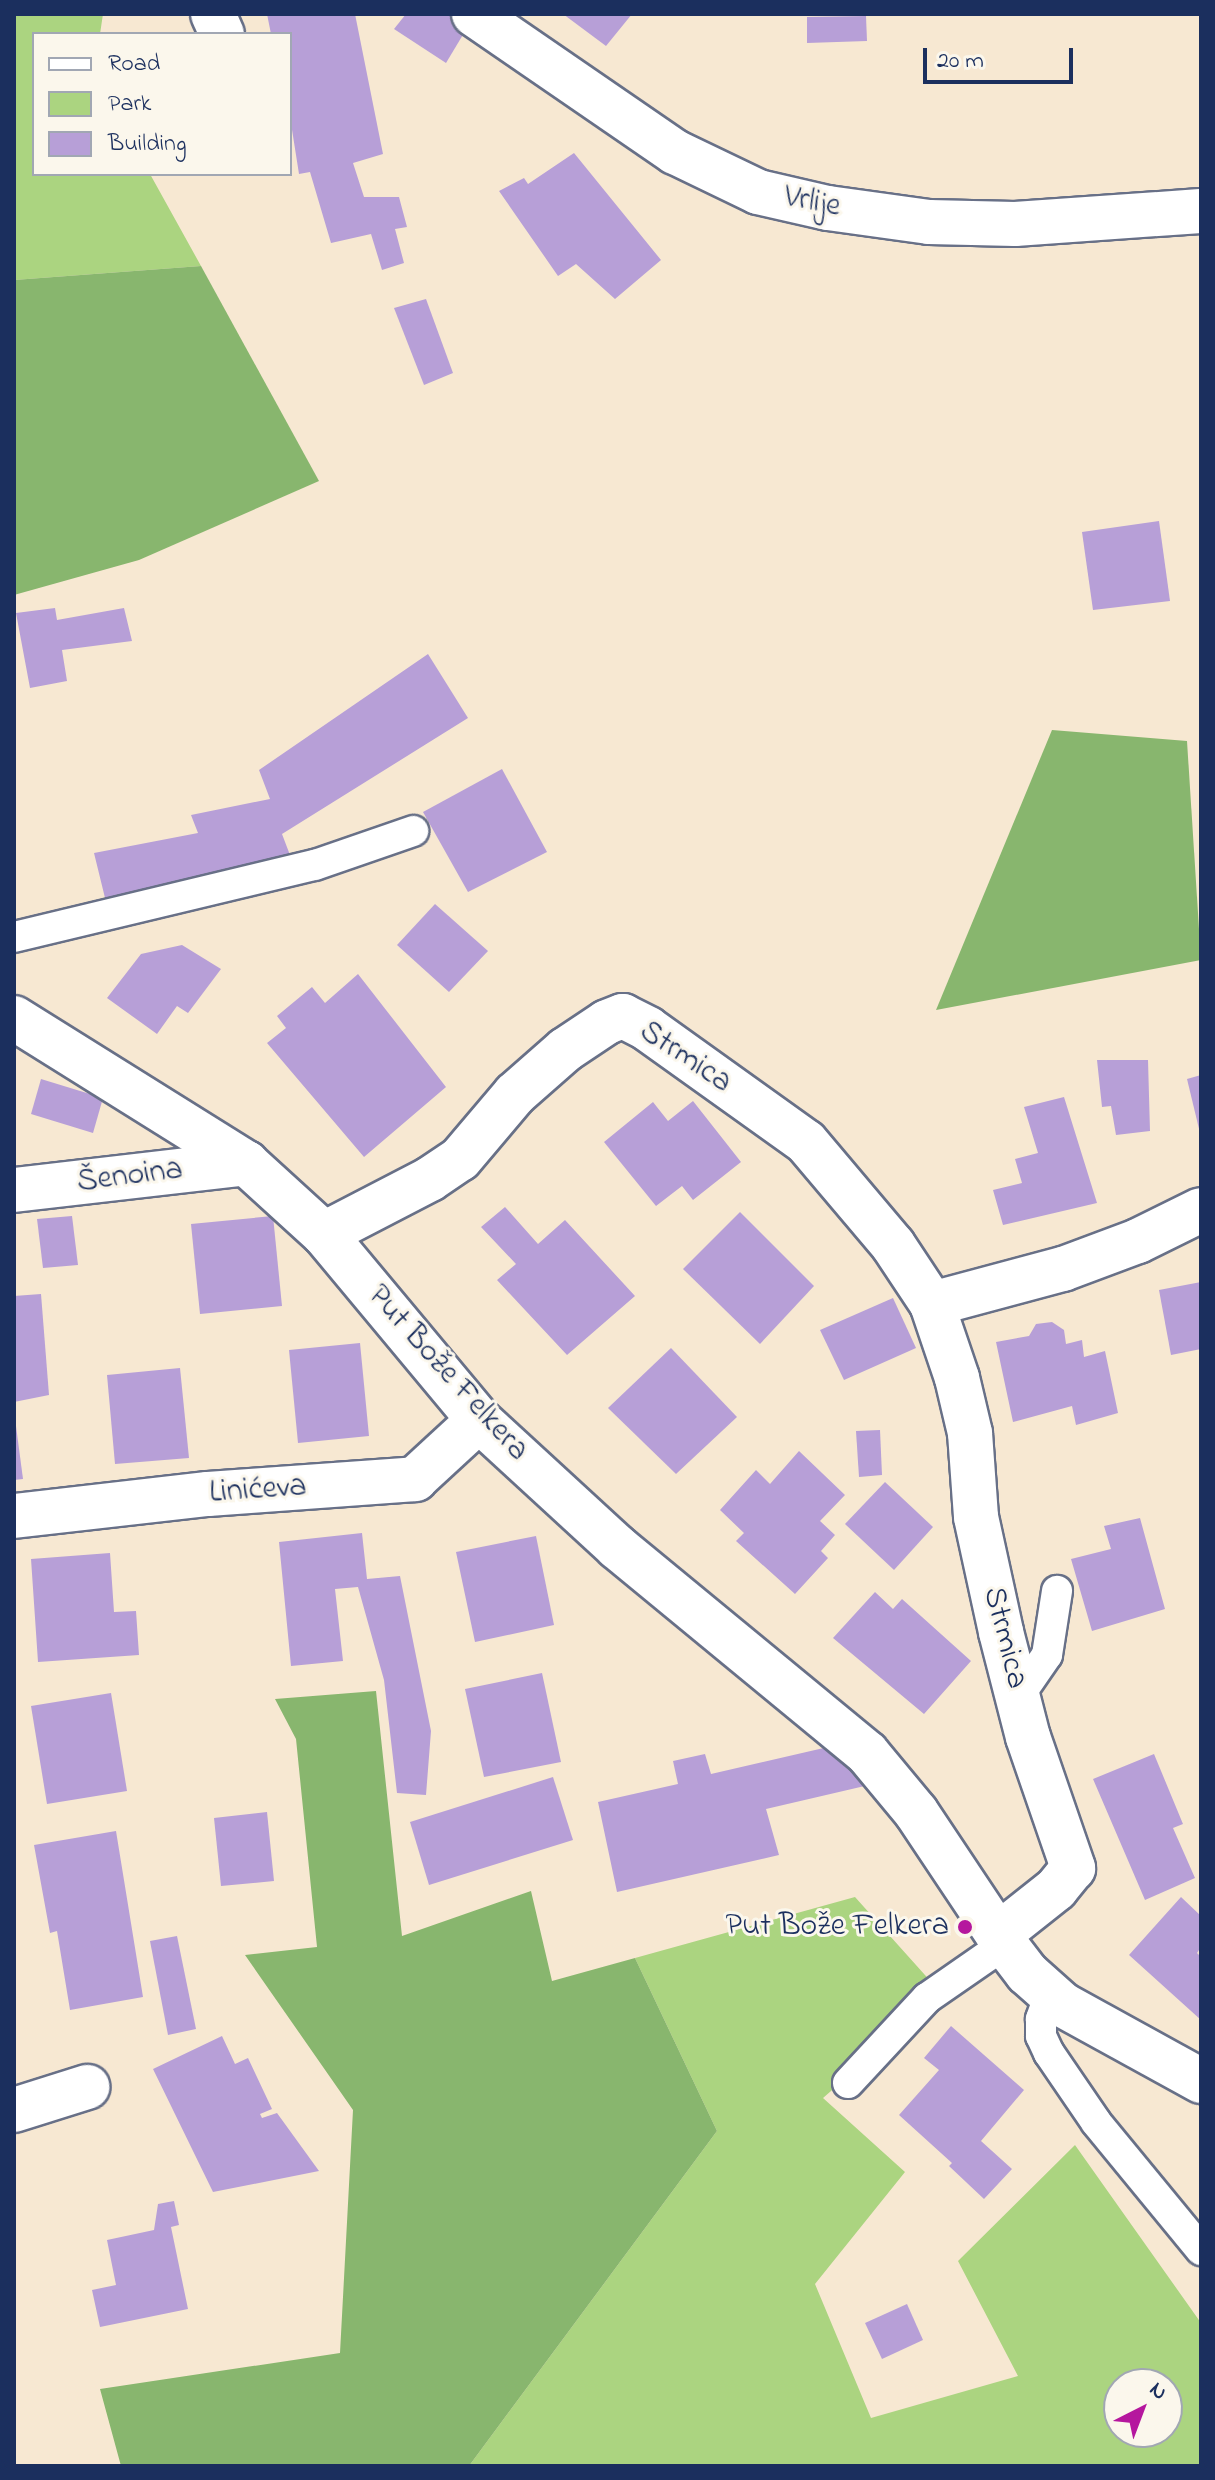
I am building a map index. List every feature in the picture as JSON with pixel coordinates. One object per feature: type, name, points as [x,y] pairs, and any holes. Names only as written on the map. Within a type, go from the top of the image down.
[{"type":"street","name":"Vrlije","points":[[474,14],[675,152],[758,192],[828,208],[929,222],[1015,224],[1201,211]]},
{"type":"street","name":"Strmica","points":[[324,1234],[430,1179],[460,1159],[515,1094],[565,1050],[623,1016],[648,1029],[806,1142],[893,1245],[932,1304],[957,1378],[970,1433],[976,1517],[1018,1697],[1073,1868],[1056,1889],[1001,1939]]},
{"type":"street","name":"Put Bože Felkera","points":[[14,1018],[246,1163],[324,1234],[479,1420],[617,1547],[867,1753],[916,1812],[1027,1973],[1063,2005],[1201,2081]]},
{"type":"street","name":"Šenoina","points":[[14,1190],[246,1163]]},
{"type":"street","points":[[932,1304],[1063,1269],[1138,1241],[1201,1210]]},
{"type":"street","name":"Linićeva","points":[[14,1516],[182,1496],[415,1479],[479,1420]]},
{"type":"street","points":[[14,2110],[87,2087]]},
{"type":"lane","points":[[14,937],[315,865],[413,831]]},
{"type":"lane","points":[[1018,1697],[1047,1655],[1057,1591]]},
{"type":"lane","points":[[848,2083],[927,1998],[1001,1939]]},
{"type":"lane","points":[[1050,1994],[1041,2019],[1041,2036],[1049,2053],[1096,2122],[1201,2250]]},
{"type":"green space","points":[[14,14],[103,14],[100,32],[32,32],[32,176],[151,176],[201,266],[14,280]]},
{"type":"green space","points":[[201,266],[319,481],[139,560],[14,595],[14,280]]},
{"type":"green space","points":[[1052,730],[1187,741],[1201,960],[936,1010]]},
{"type":"green space","points":[[376,1691],[402,1936],[531,1891],[552,1981],[635,1958],[717,2131],[469,2466],[121,2466],[100,2389],[340,2353],[353,2110],[245,1955],[317,1947],[296,1739],[275,1699]]},
{"type":"green space","points":[[855,1897],[942,1994],[823,2098],[905,2172],[815,2284],[871,2418],[1018,2376],[958,2261],[1075,2145],[1201,2323],[1201,2466],[469,2466],[717,2131],[635,1958]]},
{"type":"building","points":[[267,14],[355,14],[383,154],[353,163],[364,197],[399,197],[407,227],[395,229],[404,263],[382,270],[371,234],[331,243],[310,172],[299,174],[292,130],[292,32],[271,32]]},
{"type":"building","points":[[406,14],[447,14],[467,28],[446,63],[394,29]]},
{"type":"building","points":[[563,14],[632,14],[606,46]]},
{"type":"building","points":[[866,16],[867,41],[807,43],[807,17]]},
{"type":"building","points":[[574,153],[661,260],[615,299],[576,264],[558,276],[499,191],[524,178],[528,184]]},
{"type":"building","points":[[426,299],[453,373],[424,385],[394,308]]},
{"type":"building","points":[[1159,521],[1170,601],[1093,610],[1082,532]]},
{"type":"building","points":[[55,608],[57,620],[124,608],[132,641],[62,650],[67,681],[30,688],[16,613]]},
{"type":"building","points":[[428,654],[468,718],[282,834],[293,863],[106,902],[94,853],[198,833],[191,815],[270,799],[259,770]]},
{"type":"building","points":[[502,769],[547,852],[468,892],[423,812]]},
{"type":"building","points":[[435,904],[488,951],[449,992],[397,945]]},
{"type":"building","points":[[182,945],[221,969],[188,1013],[177,1006],[157,1034],[107,998],[141,954]]},
{"type":"building","points":[[358,974],[446,1087],[364,1157],[267,1043],[286,1028],[277,1016],[312,987],[325,1003]]},
{"type":"building","points":[[1097,1060],[1148,1060],[1150,1131],[1116,1135],[1111,1106],[1102,1107]]},
{"type":"building","points":[[1201,1075],[1201,1133],[1200,1133],[1187,1079]]},
{"type":"building","points":[[41,1079],[103,1098],[93,1133],[31,1114]]},
{"type":"building","points":[[1064,1097],[1097,1203],[1003,1225],[993,1190],[1022,1183],[1015,1159],[1038,1153],[1024,1107]]},
{"type":"building","points":[[693,1101],[741,1162],[693,1200],[682,1186],[656,1206],[604,1142],[653,1102],[668,1121]]},
{"type":"building","points":[[505,1207],[538,1244],[565,1220],[635,1296],[567,1355],[497,1280],[516,1264],[481,1227]]},
{"type":"building","points":[[740,1212],[814,1286],[760,1344],[683,1269]]},
{"type":"building","points":[[72,1216],[78,1265],[43,1268],[37,1219]]},
{"type":"building","points":[[273,1216],[282,1306],[200,1314],[191,1224]]},
{"type":"building","points":[[1201,1282],[1201,1349],[1171,1355],[1159,1290]]},
{"type":"building","points":[[41,1294],[49,1395],[14,1402],[14,1296]]},
{"type":"building","points":[[893,1298],[916,1348],[844,1380],[820,1330]]},
{"type":"building","points":[[1052,1322],[1064,1330],[1066,1344],[1082,1340],[1084,1357],[1105,1351],[1118,1413],[1076,1425],[1072,1406],[1013,1422],[996,1342],[1029,1336],[1036,1324]]},
{"type":"building","points":[[360,1343],[369,1436],[298,1443],[289,1350]]},
{"type":"building","points":[[671,1348],[737,1417],[676,1474],[608,1408]]},
{"type":"building","points":[[180,1368],[189,1458],[115,1464],[107,1375]]},
{"type":"building","points":[[14,1411],[23,1479],[14,1480]]},
{"type":"building","points":[[880,1430],[882,1475],[859,1477],[856,1431]]},
{"type":"building","points":[[799,1451],[845,1495],[820,1521],[835,1535],[821,1551],[828,1558],[795,1594],[736,1541],[744,1533],[720,1510],[756,1470],[770,1484]]},
{"type":"building","points":[[885,1482],[933,1527],[894,1570],[845,1524]]},
{"type":"building","points":[[1140,1518],[1165,1609],[1092,1631],[1071,1559],[1111,1549],[1104,1526]]},
{"type":"building","points":[[362,1533],[367,1579],[400,1576],[431,1731],[426,1795],[397,1793],[384,1680],[358,1587],[335,1589],[343,1661],[291,1666],[279,1542]]},
{"type":"building","points":[[536,1536],[554,1625],[475,1642],[456,1552]]},
{"type":"building","points":[[110,1553],[114,1612],[136,1611],[139,1655],[38,1662],[31,1559]]},
{"type":"building","points":[[875,1592],[893,1609],[902,1599],[971,1661],[924,1714],[833,1638]]},
{"type":"building","points":[[542,1673],[561,1762],[484,1777],[465,1689]]},
{"type":"building","points":[[111,1693],[127,1791],[47,1804],[31,1706]]},
{"type":"building","points":[[828,1747],[869,1785],[766,1809],[779,1855],[617,1892],[598,1802],[678,1784],[673,1761],[705,1754],[711,1774]]},
{"type":"building","points":[[1154,1754],[1183,1824],[1173,1828],[1195,1878],[1145,1900],[1093,1779]]},
{"type":"building","points":[[553,1777],[573,1840],[429,1885],[410,1822]]},
{"type":"building","points":[[267,1812],[274,1881],[221,1886],[214,1818]]},
{"type":"building","points":[[116,1831],[143,1997],[70,2010],[57,1931],[50,1933],[34,1845]]},
{"type":"building","points":[[1181,1897],[1201,1916],[1201,1947],[1197,1953],[1201,1957],[1201,2020],[1129,1955]]},
{"type":"building","points":[[177,1936],[196,2029],[168,2035],[150,1941]]},
{"type":"building","points":[[951,2026],[1024,2090],[981,2141],[1012,2169],[984,2199],[949,2166],[952,2163],[899,2115],[939,2070],[924,2058]]},
{"type":"building","points":[[222,2036],[235,2064],[248,2058],[272,2109],[260,2114],[262,2118],[277,2113],[319,2171],[213,2192],[153,2069]]},
{"type":"building","points":[[174,2201],[179,2225],[171,2227],[188,2309],[100,2327],[92,2290],[116,2285],[107,2240],[154,2230],[158,2204]]},
{"type":"building","points":[[907,2304],[923,2340],[882,2359],[865,2323]]},
{"type":"place","name":"Put Bože Felkera","points":[[965,1927]]}]
